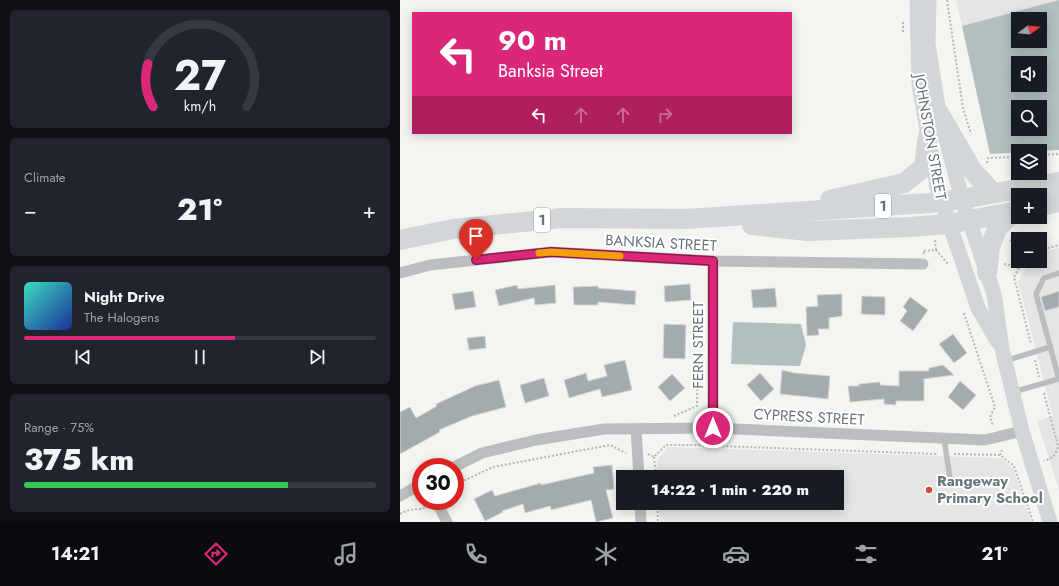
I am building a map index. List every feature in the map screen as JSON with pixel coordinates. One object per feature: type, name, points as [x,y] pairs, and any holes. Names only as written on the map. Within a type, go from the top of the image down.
[{"type":"highway","points":[[939,113],[972,170],[994,193]]},
{"type":"highway","points":[[772,214],[904,182],[924,166],[928,136]]},
{"type":"highway","name":"1","points":[[400,240],[453,229],[562,218],[686,219],[941,201],[962,199],[1059,182]]},
{"type":"highway","points":[[1047,205],[1059,202]]},
{"type":"highway","name":"1","points":[[686,219],[808,231],[910,228],[948,224],[1011,212]]},
{"type":"highway","points":[[994,268],[990,247],[997,229],[1011,215]]},
{"type":"main road","name":"JOHNSTON STREET","points":[[917,0],[919,84],[941,201],[978,308],[1003,355]]},
{"type":"main road","name":"JOHNSTON STREET","points":[[929,0],[928,44],[939,113],[962,199],[970,220],[994,268],[994,294],[1003,355]]},
{"type":"main road","points":[[1003,355],[1022,431],[1050,522]]},
{"type":"street","name":"BANKSIA STREET","points":[[400,273],[430,264],[551,252],[713,261],[924,258]]},
{"type":"street","name":"FERN STREET","points":[[713,261],[713,428]]},
{"type":"street","name":"CYPRESS STREET","points":[[464,462],[482,453],[536,440],[604,429],[713,428],[985,440],[1022,431]]},
{"type":"street","points":[[636,429],[639,470]]},
{"type":"street","points":[[400,496],[412,489]]},
{"type":"street","points":[[437,510],[447,522]]},
{"type":"street","points":[[640,510],[641,522]]},
{"type":"lane","points":[[1013,392],[1059,379],[1036,294],[1044,278],[1059,273]]},
{"type":"lane","points":[[1003,355],[1033,352],[1050,347]]},
{"type":"lane","points":[[944,438],[952,485]]},
{"type":"path","points":[[947,0],[963,108],[971,136]]},
{"type":"path","points":[[982,154],[988,158],[1011,157]]},
{"type":"path","points":[[1047,155],[1059,154]]},
{"type":"path","points":[[987,164],[988,158]]},
{"type":"path","points":[[936,244],[936,250]]},
{"type":"path","points":[[1047,248],[1059,245]]},
{"type":"path","points":[[924,258],[923,251],[936,250],[950,268]]},
{"type":"path","points":[[939,252],[944,250]]},
{"type":"path","points":[[994,268],[1011,268]]},
{"type":"path","points":[[1019,268],[1014,277],[1058,446],[1056,453],[1052,458],[1046,460]]},
{"type":"path","points":[[964,312],[995,407],[990,417],[994,430]]},
{"type":"path","points":[[673,422],[674,416],[697,406],[698,360]]},
{"type":"path","points":[[672,438],[672,445]]},
{"type":"path","points":[[464,481],[493,467],[610,445],[623,452],[629,453]]},
{"type":"path","points":[[654,457],[666,445],[935,454]]},
{"type":"path","points":[[1000,455],[1002,452],[1001,448]]},
{"type":"path","points":[[648,454],[654,457]]},
{"type":"path","points":[[953,454],[1000,455],[1016,470],[1034,522]]},
{"type":"path","points":[[654,457],[655,470]]},
{"type":"path","points":[[400,514],[408,509],[412,509]]},
{"type":"path","points":[[657,510],[658,522]]},
{"type":"shaded area","points":[[956,0],[1059,0],[1011,12],[962,26]]},
{"type":"shaded area","points":[[1059,0],[1059,150],[1047,151],[1047,144],[1011,144],[1011,153],[990,154],[962,26],[1011,13],[1011,48],[1047,48],[1047,12],[1014,12]]},
{"type":"shaded area","points":[[1059,248],[1059,490],[1037,421],[1053,416],[1018,282],[1026,268],[1047,268],[1047,251]]},
{"type":"shaded area","points":[[733,322],[801,324],[806,345],[800,366],[731,364]]},
{"type":"shaded area","name":"Rangeway Primary School","points":[[668,447],[1001,458],[1013,468],[1031,522],[660,522],[659,510],[844,510],[844,470],[658,470],[657,460]]},
{"type":"building","points":[[690,284],[691,300],[665,302],[664,286]]},
{"type":"building","points":[[517,285],[518,289],[555,285],[556,303],[535,305],[534,298],[499,306],[495,290]]},
{"type":"building","points":[[598,286],[598,288],[636,291],[635,305],[598,302],[598,305],[574,305],[573,287]]},
{"type":"building","points":[[775,288],[777,307],[753,308],[751,290]]},
{"type":"building","points":[[473,291],[476,307],[455,310],[452,294]]},
{"type":"building","points":[[1059,291],[1059,307],[1045,311],[1041,297]]},
{"type":"building","points":[[842,294],[842,316],[829,318],[829,329],[818,329],[819,335],[807,336],[806,307],[818,306],[817,295]]},
{"type":"building","points":[[862,296],[885,297],[885,315],[861,314]]},
{"type":"building","points":[[910,297],[928,310],[913,331],[900,321],[907,311],[903,307]]},
{"type":"building","points":[[664,324],[686,325],[685,359],[663,358]]},
{"type":"building","points":[[953,334],[967,353],[954,363],[939,344]]},
{"type":"building","points":[[485,336],[486,348],[469,350],[467,338]]},
{"type":"building","points":[[625,360],[632,390],[602,397],[600,389],[569,398],[564,380],[586,373],[588,381],[607,376],[604,365]]},
{"type":"building","points":[[943,365],[954,375],[924,379],[924,401],[896,401],[896,405],[884,404],[884,399],[850,402],[848,386],[859,386],[859,384],[880,382],[880,385],[899,386],[899,371],[929,371],[929,368]]},
{"type":"building","points":[[782,370],[795,373],[830,376],[828,399],[780,394]]},
{"type":"building","points":[[760,373],[774,389],[761,401],[747,385]]},
{"type":"building","points":[[672,374],[685,388],[670,401],[658,387]]},
{"type":"building","points":[[544,378],[549,396],[525,403],[520,385]]},
{"type":"building","points":[[499,380],[506,407],[472,416],[439,430],[440,432],[400,454],[400,412],[410,407],[416,418],[437,406],[436,404],[475,386]]},
{"type":"building","points":[[960,381],[976,395],[963,410],[948,397]]},
{"type":"building","points":[[612,465],[614,489],[606,490],[613,518],[596,522],[591,500],[551,510],[550,506],[525,513],[523,504],[502,511],[503,512],[485,521],[474,499],[492,490],[495,496],[541,483],[541,485],[594,473],[593,467]]},
{"type":"slow traffic","points":[[539,253],[551,252],[620,256]]},
{"type":"place","name":"Rangeway Primary School","points":[[929,490]]},
{"type":"route","points":[[476,260],[551,252],[713,261],[713,428]]}]
